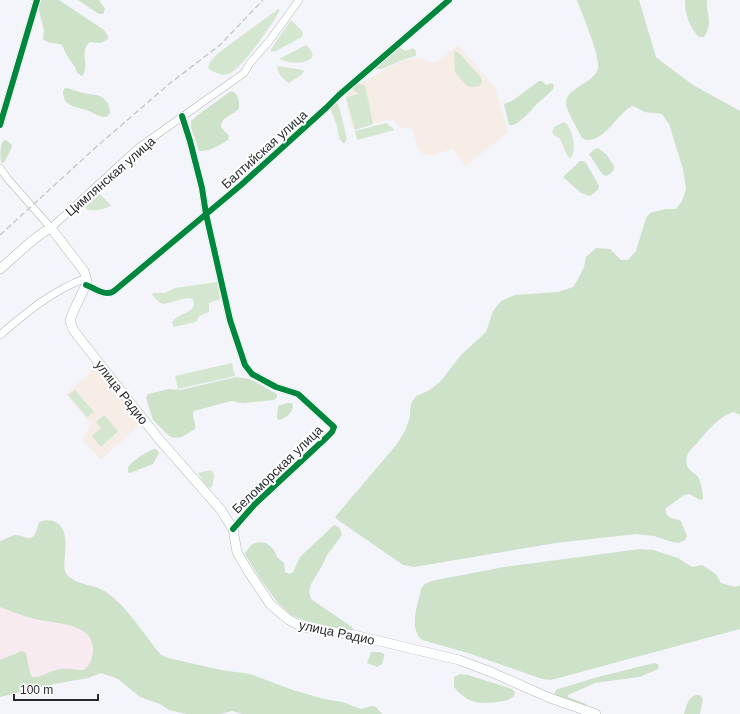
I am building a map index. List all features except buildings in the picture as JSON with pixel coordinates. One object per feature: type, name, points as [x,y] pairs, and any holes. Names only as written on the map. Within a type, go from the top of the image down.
[{"type":"main road","points":[[0,269],[46,230],[51,228],[84,271],[86,281]]},
{"type":"main road","name":"улица Радио","points":[[86,281],[71,318],[71,324],[74,331],[158,438],[221,510],[233,529],[237,552],[264,597],[281,615],[296,624],[315,629],[362,636],[459,660],[550,698],[596,714]]},
{"type":"street","points":[[0,125],[37,0]]},
{"type":"street","name":"Цимлянская улица","points":[[51,228],[138,148],[244,73],[270,40],[298,0]]},
{"type":"street","name":"Балтийская улица","points":[[86,281],[106,294],[111,293],[264,165],[338,95],[449,0]]},
{"type":"street","points":[[182,116],[202,188],[206,214]]},
{"type":"street","points":[[0,168],[51,228]]},
{"type":"street","name":"Беломорская улица","points":[[206,214],[230,320],[245,365],[252,374],[276,387],[298,394],[332,425],[333,429],[327,437],[255,504],[233,529]]},
{"type":"street","points":[[0,335],[30,309],[57,292],[86,281]]},
{"type":"shaded area","points":[[458,45],[495,87],[508,132],[465,167],[453,149],[428,156],[420,152],[411,127],[401,128],[392,119],[352,129],[345,96],[359,84],[404,60],[419,58],[434,63]]},
{"type":"shaded area","points":[[95,368],[140,424],[101,460],[82,439],[86,435],[85,433],[91,424],[66,394]]},
{"type":"shaded area","points":[[0,586],[32,608],[39,622],[86,625],[107,667],[0,689]]},
{"type":"green space","points":[[40,0],[59,0],[104,30],[108,36],[108,39],[101,43],[90,42],[87,46],[85,50],[85,68],[82,76],[77,73],[62,45],[48,42],[43,39],[44,30],[38,7]]},
{"type":"green space","points":[[78,0],[99,0],[105,9],[103,14],[99,14]]},
{"type":"green space","points":[[577,0],[639,0],[656,57],[693,85],[740,111],[740,415],[733,412],[722,417],[687,455],[687,466],[699,479],[703,499],[700,500],[689,494],[684,495],[666,508],[666,514],[668,516],[681,521],[687,536],[685,540],[679,543],[654,536],[636,534],[556,543],[414,567],[403,565],[335,517],[397,444],[405,431],[410,417],[411,404],[416,396],[428,391],[440,382],[461,355],[486,332],[493,311],[501,301],[515,295],[558,292],[573,287],[584,267],[586,257],[596,248],[610,249],[621,260],[628,260],[636,251],[646,218],[650,213],[665,209],[676,209],[682,201],[686,189],[683,169],[669,124],[662,114],[645,112],[632,106],[600,136],[586,140],[582,138],[570,116],[566,104],[567,98],[575,89],[592,78],[598,68],[598,62],[594,44]]},
{"type":"green space","points":[[685,0],[707,0],[709,27],[704,37],[699,37],[690,25]]},
{"type":"green space","points":[[278,9],[280,10],[279,12],[263,36],[248,56],[234,71],[228,74],[220,74],[208,68],[210,62],[217,54]]},
{"type":"green space","points":[[291,20],[303,32],[302,37],[276,51],[271,52],[271,49]]},
{"type":"green space","points":[[306,45],[310,49],[313,56],[310,59],[297,63],[279,59]]},
{"type":"green space","points":[[400,47],[405,51],[413,48],[416,51],[416,56],[382,69],[374,69]]},
{"type":"green space","points":[[455,51],[459,53],[481,78],[482,81],[480,86],[471,87],[466,85],[457,75],[455,72]]},
{"type":"green space","points":[[277,66],[304,71],[301,75],[289,83],[281,76]]},
{"type":"green space","points":[[539,81],[542,81],[546,85],[552,83],[554,86],[553,89],[521,120],[513,125],[509,125],[504,104],[512,101]]},
{"type":"green space","points":[[358,84],[365,85],[373,124],[355,130],[346,97],[359,94],[349,87]]},
{"type":"green space","points":[[65,88],[100,96],[108,104],[110,113],[108,116],[104,117],[70,105],[65,100],[63,91]]},
{"type":"green space","points":[[231,91],[237,95],[239,100],[239,108],[222,122],[222,128],[229,136],[228,140],[218,146],[199,151],[191,127],[191,121]]},
{"type":"green space","points":[[336,101],[339,106],[347,139],[345,143],[343,143],[339,138],[337,126],[330,108]]},
{"type":"green space","points":[[564,122],[570,129],[574,144],[571,158],[568,157],[560,139],[552,132],[554,127]]},
{"type":"green space","points":[[386,123],[395,130],[357,140],[355,131]]},
{"type":"green space","points":[[6,140],[12,145],[12,147],[4,163],[1,162],[0,151],[3,141]]},
{"type":"green space","points":[[598,148],[607,155],[614,166],[613,171],[606,176],[602,174],[589,154]]},
{"type":"green space","points":[[580,161],[586,163],[599,186],[598,190],[590,196],[581,193],[563,177]]},
{"type":"green space","points":[[107,184],[109,185],[100,194],[111,205],[104,209],[98,210],[86,209],[85,205]]},
{"type":"green space","points":[[217,282],[219,286],[220,299],[209,303],[209,312],[199,316],[196,322],[174,327],[172,323],[177,317],[190,311],[194,305],[193,299],[187,298],[164,304],[160,303],[152,295],[153,293],[165,293],[175,288]]},
{"type":"green space","points":[[232,363],[235,376],[178,389],[175,376]]},
{"type":"green space","points":[[236,377],[250,379],[277,394],[277,397],[274,400],[243,403],[231,401],[194,411],[195,429],[182,437],[174,438],[169,436],[153,420],[146,398],[148,394],[169,389],[181,390]]},
{"type":"green space","points":[[75,390],[94,412],[87,417],[68,395]]},
{"type":"green space","points":[[291,403],[293,405],[292,411],[286,417],[278,420],[278,406]]},
{"type":"green space","points":[[104,415],[118,431],[101,447],[92,436],[101,428],[96,422]]},
{"type":"green space","points":[[155,449],[159,453],[153,464],[130,473],[128,472],[128,467],[134,461]]},
{"type":"green space","points":[[210,470],[212,471],[214,477],[212,487],[210,488],[206,486],[198,473]]},
{"type":"green space","points":[[46,520],[56,522],[63,530],[66,542],[64,567],[67,575],[71,579],[101,589],[114,598],[129,613],[161,655],[168,658],[221,670],[250,674],[293,690],[324,699],[342,702],[361,709],[372,706],[376,707],[382,714],[243,714],[232,711],[220,714],[186,714],[169,710],[160,704],[140,697],[118,679],[101,673],[88,678],[54,684],[0,697],[0,660],[22,651],[26,653],[32,677],[36,677],[59,669],[84,670],[92,657],[92,641],[87,634],[80,629],[31,618],[0,607],[0,541],[15,535],[30,538],[36,533],[39,522]]},
{"type":"green space","points":[[334,525],[339,527],[342,535],[327,555],[311,584],[309,591],[311,599],[352,627],[354,632],[350,633],[303,620],[291,615],[278,603],[261,580],[245,553],[252,544],[260,542],[266,543],[274,550],[277,557],[284,563],[285,572],[289,574],[293,572],[300,557]]},
{"type":"green space","points":[[640,549],[653,550],[678,558],[692,567],[702,565],[716,574],[721,583],[735,587],[740,585],[740,629],[551,680],[542,679],[468,653],[422,640],[418,635],[415,623],[416,609],[421,589],[429,582],[504,567]]},
{"type":"green space","points":[[371,652],[380,652],[384,654],[382,664],[377,667],[367,663]]},
{"type":"green space","points":[[654,663],[659,665],[658,669],[639,677],[595,683],[568,695],[568,697],[586,704],[587,706],[554,696],[555,691],[558,689]]},
{"type":"green space","points":[[460,674],[468,675],[512,689],[515,692],[514,696],[508,700],[484,703],[478,703],[468,699],[454,687],[454,677]]},
{"type":"green space","points":[[696,695],[700,695],[703,699],[700,714],[684,714],[689,700]]},
{"type":"railway","points":[[0,235],[95,148],[169,84],[220,45],[263,0]]},
{"type":"cycle path","points":[[0,125],[37,0]]},
{"type":"cycle path","points":[[86,285],[104,293],[111,293],[114,291],[241,185],[339,95],[449,0]]},
{"type":"cycle path","points":[[182,116],[202,188],[206,214],[230,320],[245,365],[252,374],[276,387],[298,394],[334,427],[332,432],[255,504],[233,529]]}]
